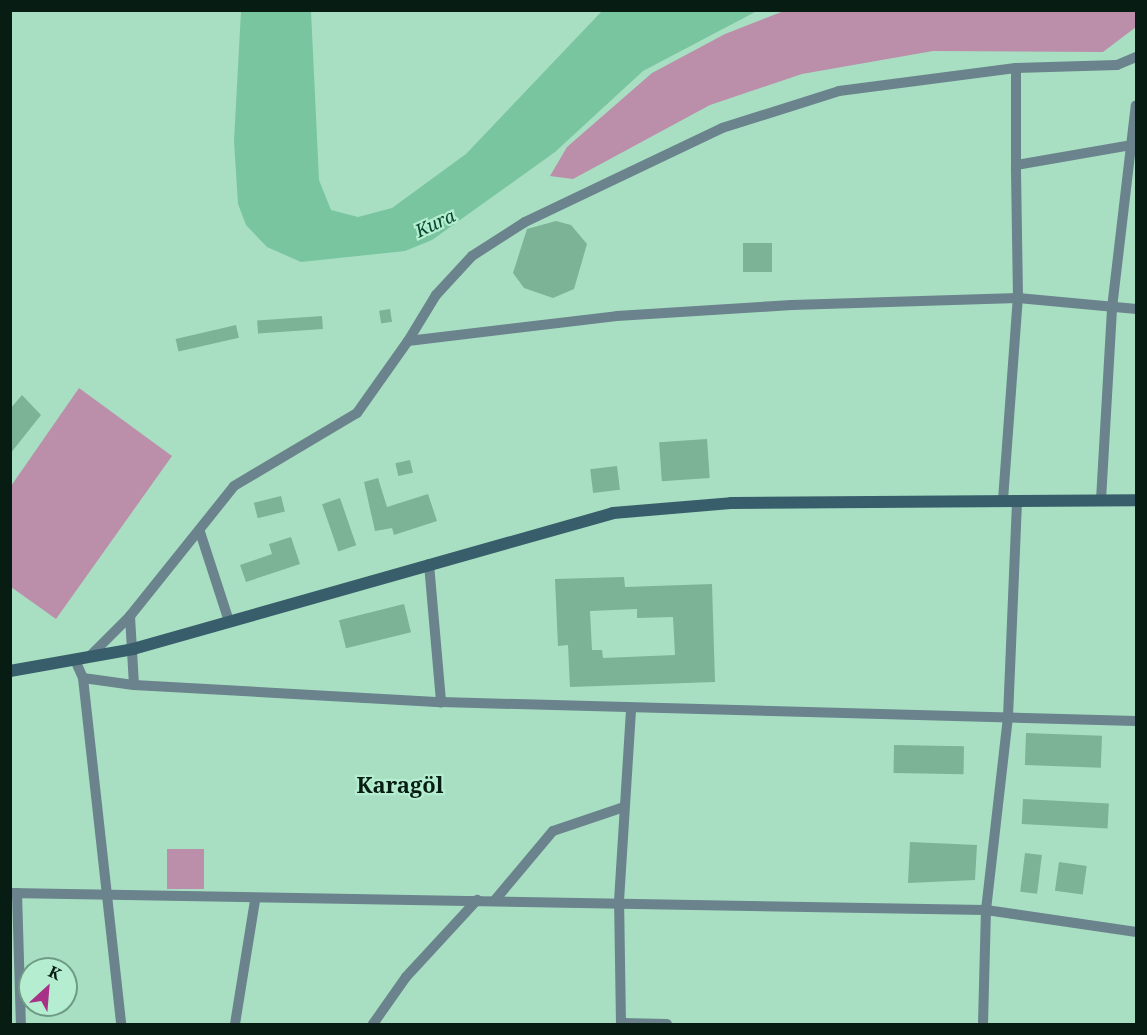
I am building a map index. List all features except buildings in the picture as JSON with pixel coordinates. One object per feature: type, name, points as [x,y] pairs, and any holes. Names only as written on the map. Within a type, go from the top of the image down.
[{"type":"main road","points":[[10,671],[133,649],[228,618],[613,513],[660,507],[1003,500],[1137,500]]},
{"type":"street","points":[[90,657],[130,616],[200,532],[234,486],[357,413],[408,341],[436,295],[472,256],[525,222],[722,128],[839,91],[1016,68],[1117,65],[1137,57]]},
{"type":"street","points":[[1003,500],[1018,298],[1016,68]]},
{"type":"street","points":[[1101,500],[1112,308],[1137,105]]},
{"type":"street","points":[[1016,165],[1132,145]]},
{"type":"street","points":[[408,341],[739,307],[1018,298],[1137,309]]},
{"type":"street","points":[[982,1024],[986,910],[1008,717],[1017,500]]},
{"type":"street","points":[[200,532],[228,618]]},
{"type":"street","points":[[429,564],[441,702]]},
{"type":"street","points":[[130,616],[134,686]]},
{"type":"street","points":[[75,660],[83,678],[111,891],[122,1024]]},
{"type":"street","points":[[83,678],[134,686],[441,702],[1137,721]]},
{"type":"street","points":[[631,708],[618,901],[621,1024],[667,1024]]},
{"type":"street","points":[[495,900],[553,831],[624,807]]},
{"type":"street","points":[[21,1024],[14,893],[111,891],[255,900],[618,901],[986,910],[1137,932]]},
{"type":"street","points":[[234,1024],[255,900]]},
{"type":"street","points":[[373,1024],[406,977],[477,900]]},
{"type":"shaded area","points":[[1136,10],[1136,27],[1103,52],[933,51],[802,74],[710,105],[573,179],[550,176],[567,147],[652,73],[725,34],[784,11]]},
{"type":"shaded area","points":[[79,388],[172,456],[56,619],[11,587],[11,486]]},
{"type":"shaded area","points":[[167,849],[204,849],[204,889],[167,889]]},
{"type":"water","name":"Kura","points":[[241,11],[311,11],[319,180],[331,210],[358,217],[392,208],[466,154],[602,11],[757,11],[643,71],[555,152],[432,240],[405,251],[301,262],[267,247],[246,225],[238,204],[234,141]]},
{"type":"district","name":"Karagöl","points":[[400,785]]}]
